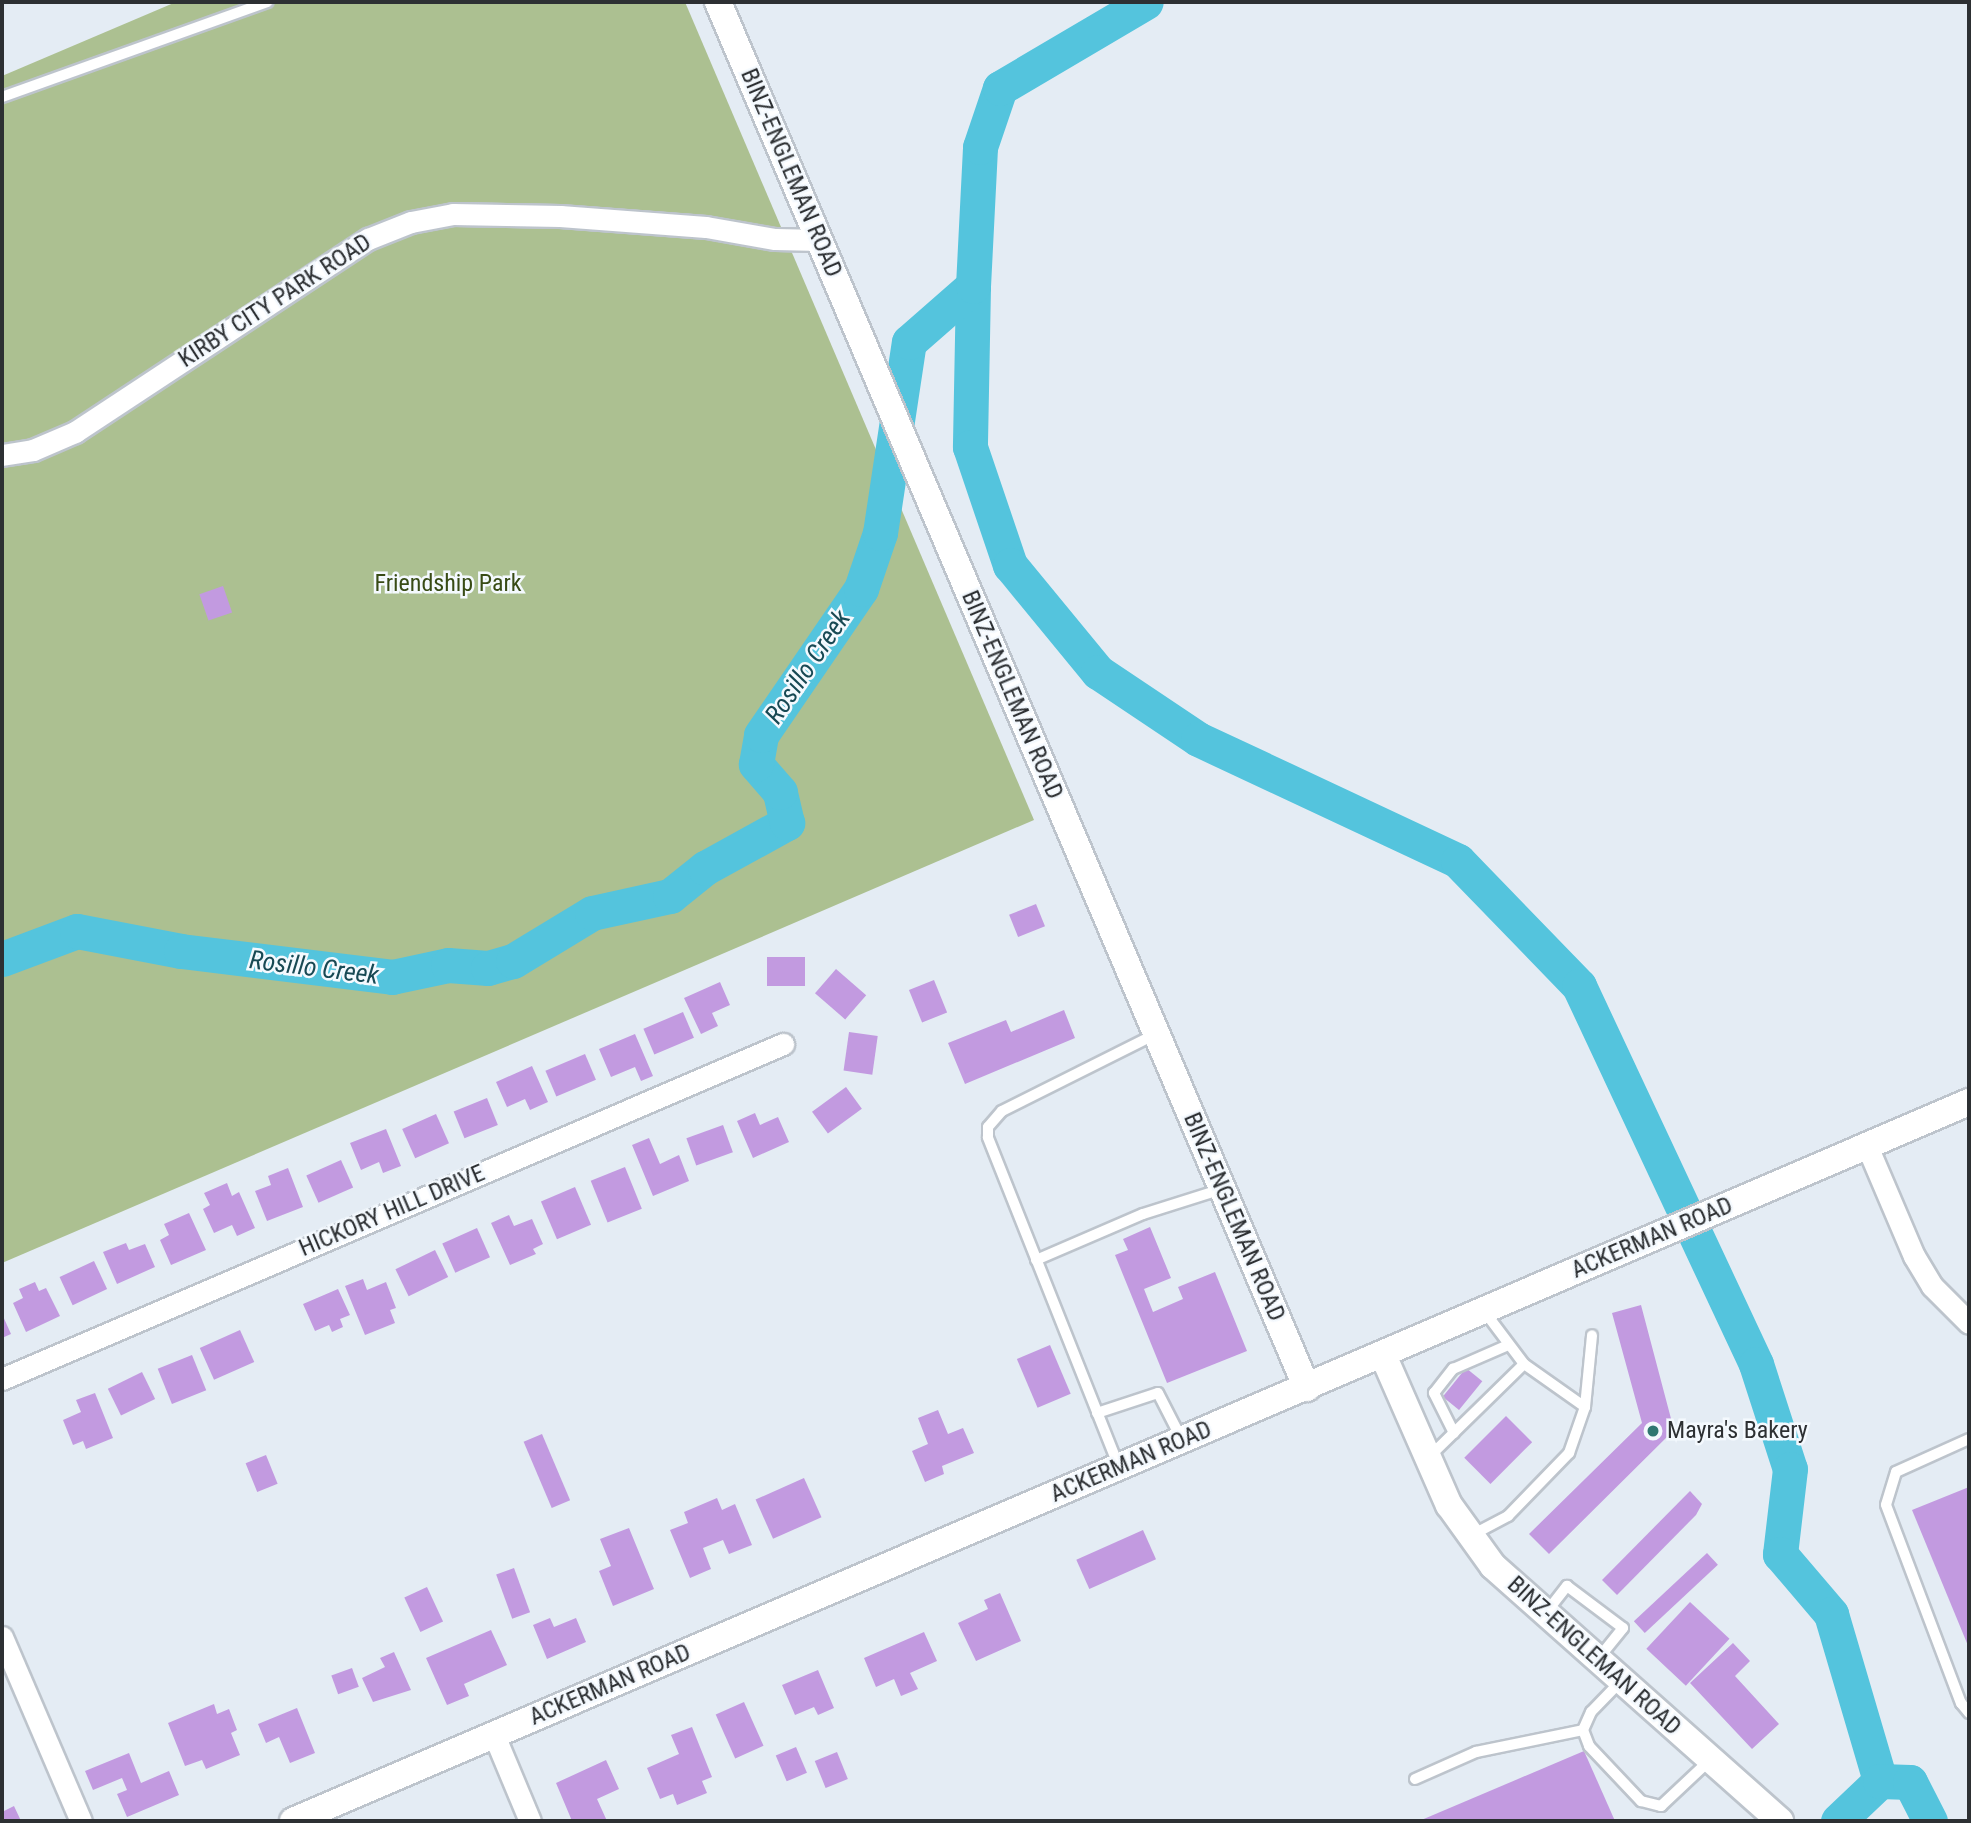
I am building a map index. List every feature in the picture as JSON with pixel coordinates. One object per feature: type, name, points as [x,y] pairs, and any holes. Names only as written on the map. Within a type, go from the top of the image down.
[{"type":"street","name":"BINZ-ENGLEMAN ROAD","points":[[718,2],[1307,1388]]},
{"type":"street","name":"KIRBY CITY PARK ROAD","points":[[2,455],[33,450],[75,432],[368,239],[411,222],[453,214],[560,216],[706,228],[775,239],[820,240]]},
{"type":"street","name":"HICKORY HILL DRIVE","points":[[2,1379],[783,1044]]},
{"type":"street","name":"ACKERMAN ROAD","points":[[292,1821],[1382,1356],[1969,1102]]},
{"type":"street","points":[[1867,1146],[1914,1256],[1932,1286],[1969,1323]]},
{"type":"street","name":"BINZ-ENGLEMAN ROAD","points":[[1382,1356],[1426,1460],[1469,1536],[1545,1614],[1773,1815]]},
{"type":"street","points":[[2,1637],[81,1821]]},
{"type":"street","points":[[494,1735],[530,1821]]},
{"type":"lane","points":[[2,97],[268,2]]},
{"type":"lane","points":[[1119,1467],[988,1137],[988,1126],[1002,1111],[1156,1034]]},
{"type":"lane","points":[[1036,1260],[1143,1214],[1222,1189]]},
{"type":"lane","points":[[1484,1311],[1506,1346],[1524,1364],[1585,1408]]},
{"type":"lane","points":[[1469,1536],[1508,1516],[1569,1453],[1585,1408],[1592,1335]]},
{"type":"lane","points":[[1454,1433],[1434,1393],[1453,1369],[1506,1346]]},
{"type":"lane","points":[[1426,1460],[1524,1364]]},
{"type":"lane","points":[[1097,1413],[1158,1392],[1182,1441]]},
{"type":"lane","points":[[1969,1439],[1896,1472],[1886,1505],[1961,1703],[1969,1713]]},
{"type":"lane","points":[[1545,1614],[1567,1586],[1623,1628],[1597,1660]]},
{"type":"lane","points":[[1621,1681],[1591,1712],[1583,1730],[1589,1746],[1641,1801],[1652,1806],[1667,1802],[1710,1759]]},
{"type":"lane","points":[[1415,1779],[1476,1752],[1583,1730]]},
{"type":"green space","name":"Friendship Park","points":[[176,2],[685,2],[1034,820],[2,1263],[2,76]]},
{"type":"building","points":[[223,586],[232,612],[208,621],[199,594]]},
{"type":"building","points":[[1036,904],[1045,926],[1018,937],[1009,915]]},
{"type":"building","points":[[767,957],[805,957],[805,986],[767,986]]},
{"type":"building","points":[[836,969],[866,995],[845,1019],[815,993]]},
{"type":"building","points":[[934,980],[947,1012],[922,1023],[909,990]]},
{"type":"building","points":[[720,982],[730,1005],[712,1013],[718,1026],[701,1034],[684,998]]},
{"type":"building","points":[[1064,1010],[1075,1038],[965,1084],[948,1043],[1006,1020],[1011,1032]]},
{"type":"building","points":[[683,1012],[694,1038],[654,1055],[643,1029]]},
{"type":"building","points":[[849,1032],[878,1036],[872,1075],[844,1071]]},
{"type":"building","points":[[635,1034],[653,1076],[641,1081],[635,1067],[611,1077],[599,1049]]},
{"type":"building","points":[[585,1054],[596,1080],[556,1097],[545,1071]]},
{"type":"building","points":[[532,1066],[548,1102],[530,1110],[525,1099],[507,1107],[496,1082]]},
{"type":"building","points":[[846,1087],[862,1109],[828,1134],[812,1112]]},
{"type":"building","points":[[487,1098],[498,1125],[464,1138],[454,1111]]},
{"type":"building","points":[[755,1113],[760,1125],[778,1117],[789,1142],[753,1158],[737,1121]]},
{"type":"building","points":[[436,1114],[449,1143],[415,1158],[402,1129]]},
{"type":"building","points":[[723,1125],[733,1152],[696,1166],[686,1138]]},
{"type":"building","points":[[386,1129],[401,1166],[383,1173],[379,1162],[361,1170],[350,1143]]},
{"type":"building","points":[[649,1138],[660,1164],[679,1155],[689,1181],[653,1196],[632,1145]]},
{"type":"building","points":[[341,1160],[353,1187],[318,1203],[306,1175]]},
{"type":"building","points":[[625,1167],[642,1209],[608,1223],[591,1181]]},
{"type":"building","points":[[288,1168],[303,1207],[267,1221],[255,1191],[271,1185],[268,1176]]},
{"type":"building","points":[[227,1183],[232,1196],[239,1192],[255,1228],[237,1236],[232,1225],[214,1233],[203,1209],[210,1205],[204,1193]]},
{"type":"building","points":[[575,1187],[591,1225],[557,1239],[541,1201]]},
{"type":"building","points":[[189,1213],[206,1250],[171,1265],[160,1240],[169,1235],[164,1224]]},
{"type":"building","points":[[509,1215],[514,1226],[532,1219],[543,1244],[533,1249],[536,1254],[510,1265],[491,1223]]},
{"type":"building","points":[[1150,1227],[1171,1278],[1144,1289],[1153,1312],[1183,1299],[1178,1287],[1215,1272],[1247,1351],[1167,1383],[1115,1255],[1128,1250],[1123,1239]]},
{"type":"building","points":[[477,1228],[490,1257],[455,1273],[442,1243]]},
{"type":"building","points":[[126,1243],[129,1250],[145,1244],[155,1267],[117,1284],[103,1252]]},
{"type":"building","points":[[435,1250],[448,1277],[409,1296],[395,1269]]},
{"type":"building","points":[[94,1261],[107,1289],[73,1305],[60,1277]]},
{"type":"building","points":[[363,1279],[367,1290],[386,1282],[396,1308],[390,1310],[395,1323],[365,1335],[345,1286]]},
{"type":"building","points":[[35,1282],[39,1291],[46,1288],[60,1316],[26,1332],[13,1303],[23,1298],[19,1289]]},
{"type":"building","points":[[338,1289],[350,1315],[340,1319],[343,1327],[332,1332],[329,1325],[315,1331],[303,1304]]},
{"type":"building","points":[[1641,1305],[1674,1430],[1549,1554],[1529,1534],[1642,1423],[1612,1313]]},
{"type":"building","points":[[2,1314],[11,1334],[2,1338]]},
{"type":"building","points":[[240,1330],[254,1362],[214,1380],[200,1348]]},
{"type":"building","points":[[1050,1345],[1071,1394],[1038,1408],[1017,1359]]},
{"type":"building","points":[[192,1355],[206,1390],[172,1404],[158,1369]]},
{"type":"building","points":[[1466,1368],[1482,1381],[1459,1410],[1443,1397]]},
{"type":"building","points":[[142,1372],[155,1399],[121,1416],[108,1389]]},
{"type":"building","points":[[95,1393],[113,1438],[86,1449],[83,1441],[73,1445],[63,1420],[81,1412],[76,1400]]},
{"type":"building","points":[[938,1410],[948,1434],[963,1428],[974,1453],[942,1466],[944,1474],[925,1482],[912,1451],[928,1444],[918,1418]]},
{"type":"building","points":[[1506,1416],[1532,1442],[1490,1484],[1464,1458]]},
{"type":"building","points":[[542,1434],[570,1500],[552,1508],[524,1442]]},
{"type":"building","points":[[266,1455],[278,1484],[257,1492],[246,1463]]},
{"type":"building","points":[[804,1478],[821,1517],[773,1539],[756,1500]]},
{"type":"building","points":[[1969,1487],[1969,1648],[1912,1510]]},
{"type":"building","points":[[1690,1491],[1702,1504],[1696,1515],[1617,1595],[1602,1580]]},
{"type":"building","points":[[717,1498],[722,1510],[735,1504],[752,1545],[729,1554],[723,1540],[703,1548],[711,1569],[690,1578],[670,1530],[688,1523],[684,1512]]},
{"type":"building","points":[[629,1528],[654,1589],[613,1606],[599,1571],[611,1566],[600,1539]]},
{"type":"building","points":[[1143,1530],[1156,1559],[1089,1589],[1076,1560]]},
{"type":"building","points":[[1707,1553],[1718,1565],[1645,1633],[1634,1621]]},
{"type":"building","points":[[514,1568],[530,1612],[512,1619],[496,1574]]},
{"type":"building","points":[[427,1587],[443,1621],[420,1632],[404,1598]]},
{"type":"building","points":[[1000,1593],[1021,1641],[976,1661],[958,1623],[988,1609],[984,1600]]},
{"type":"building","points":[[1690,1602],[1729,1639],[1686,1686],[1646,1649]]},
{"type":"building","points":[[550,1618],[554,1627],[576,1618],[586,1642],[547,1659],[533,1625]]},
{"type":"building","points":[[491,1630],[507,1665],[464,1684],[469,1696],[447,1705],[426,1658]]},
{"type":"building","points":[[924,1632],[937,1661],[910,1673],[918,1689],[901,1696],[894,1679],[876,1687],[864,1658]]},
{"type":"building","points":[[1733,1643],[1750,1661],[1735,1676],[1779,1724],[1752,1749],[1690,1683]]},
{"type":"building","points":[[394,1652],[411,1690],[373,1702],[362,1678],[385,1667],[380,1658]]},
{"type":"building","points":[[352,1668],[359,1687],[338,1694],[331,1676]]},
{"type":"building","points":[[818,1670],[834,1708],[818,1715],[814,1707],[795,1715],[782,1685]]},
{"type":"building","points":[[744,1702],[764,1746],[735,1758],[716,1715]]},
{"type":"building","points":[[214,1704],[217,1714],[229,1709],[237,1730],[231,1733],[240,1755],[206,1769],[202,1760],[185,1766],[168,1723]]},
{"type":"building","points":[[297,1708],[315,1753],[290,1763],[279,1737],[266,1743],[258,1724]]},
{"type":"building","points":[[692,1727],[712,1777],[702,1781],[707,1793],[677,1805],[673,1794],[660,1799],[647,1768],[679,1754],[671,1735]]},
{"type":"building","points":[[796,1747],[807,1773],[787,1781],[776,1756]]},
{"type":"building","points":[[1584,1751],[1615,1821],[1419,1821]]},
{"type":"building","points":[[837,1752],[848,1779],[826,1788],[815,1761]]},
{"type":"building","points":[[129,1753],[141,1783],[169,1771],[179,1795],[127,1817],[117,1794],[127,1790],[122,1778],[93,1790],[85,1771]]},
{"type":"building","points":[[606,1760],[619,1789],[597,1799],[607,1821],[572,1821],[556,1783]]},
{"type":"building","points":[[14,1806],[21,1821],[2,1821],[2,1812]]},
{"type":"waterway","name":"Rosillo Creek","points":[[2,959],[77,931],[181,951],[392,977],[448,965],[488,968],[513,961],[592,913],[670,896],[705,868],[787,823],[780,792],[756,764],[761,735],[861,589],[880,533],[909,342],[973,286],[980,147],[1000,88],[1146,2]]},
{"type":"waterway","points":[[973,286],[970,447],[1010,565],[1098,672],[1198,739],[1458,861],[1579,986],[1756,1364],[1790,1469],[1780,1554],[1831,1614],[1880,1781],[1838,1821]]},
{"type":"waterway","points":[[1880,1781],[1910,1782],[1930,1821]]},
{"type":"place","name":"Mayra's Bakery","points":[[1653,1431]]}]
